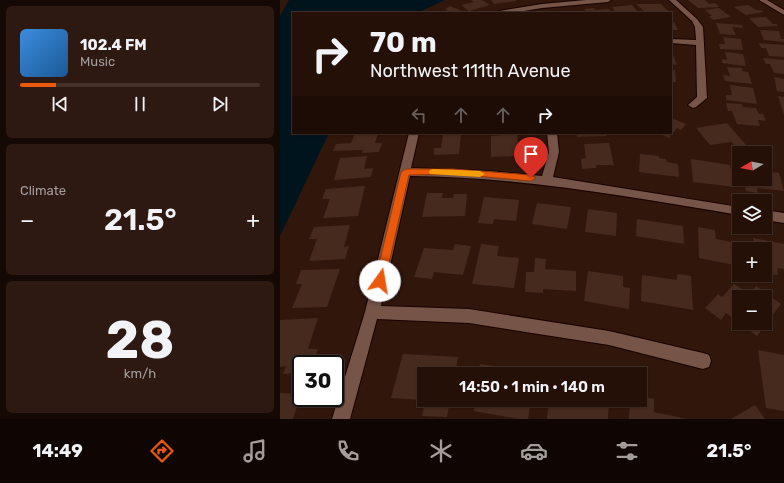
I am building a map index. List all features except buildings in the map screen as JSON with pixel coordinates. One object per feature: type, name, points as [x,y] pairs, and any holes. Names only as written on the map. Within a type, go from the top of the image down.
[{"type":"street","points":[[505,12],[542,6],[608,0]]},
{"type":"street","points":[[672,0],[695,20],[699,27],[702,98],[693,105]]},
{"type":"street","points":[[762,0],[784,13]]},
{"type":"street","points":[[672,41],[700,43]]},
{"type":"street","points":[[341,419],[372,312],[414,134]]},
{"type":"street","points":[[547,179],[554,152],[552,134]]},
{"type":"street","points":[[406,172],[453,171],[547,179],[732,210]]},
{"type":"street","points":[[772,216],[784,218]]},
{"type":"street","points":[[372,312],[469,316],[610,338],[703,361]]},
{"type":"water","points":[[289,0],[445,0],[419,12],[292,12],[292,134],[329,134],[280,236],[280,16]]},
{"type":"slow traffic","points":[[433,172],[453,171],[480,174]]},
{"type":"route","points":[[380,281],[406,172],[453,171],[531,178]]}]
